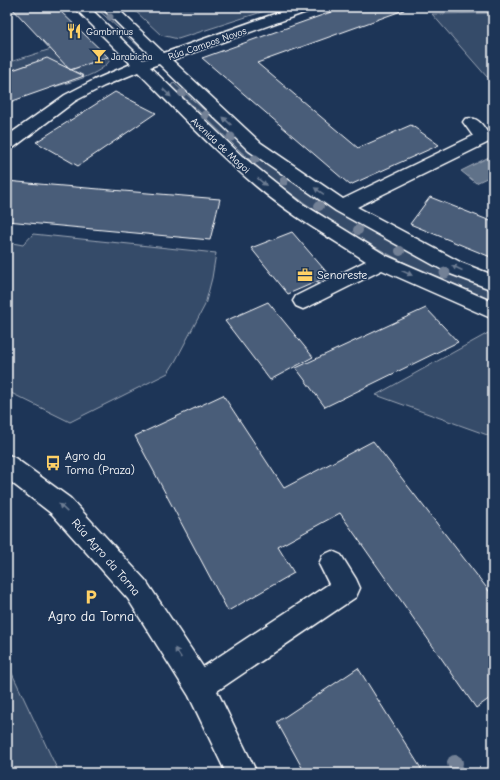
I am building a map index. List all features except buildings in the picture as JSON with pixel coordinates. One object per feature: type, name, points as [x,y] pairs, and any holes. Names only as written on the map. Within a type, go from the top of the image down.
[{"type":"street","name":"Avenida de Magoi","points":[[81,7],[236,160],[295,207],[380,261],[493,311]]},
{"type":"street","name":"Avenida de Magoi","points":[[108,7],[255,147],[342,207],[455,268],[493,283]]},
{"type":"street","name":"Rúa Campos Novos","points":[[7,144],[70,98],[99,83],[140,66],[307,7]]},
{"type":"street","points":[[342,207],[483,138],[471,122]]},
{"type":"street","points":[[303,302],[371,268],[380,261]]},
{"type":"street","name":"Rúa Agro da Torna","points":[[7,466],[61,506],[137,590],[199,686],[242,773]]},
{"type":"street","points":[[199,686],[347,588],[332,564]]},
{"type":"shaded area","points":[[95,7],[101,7],[141,47],[139,47]]},
{"type":"shaded area","points":[[131,7],[277,7],[178,39],[161,35]]},
{"type":"shaded area","points":[[493,13],[493,77],[487,77],[432,14]]},
{"type":"shaded area","points":[[51,49],[71,70],[108,57],[110,60],[100,70],[93,74],[54,87],[33,63],[7,72],[7,63]]},
{"type":"shaded area","points":[[174,83],[249,150],[326,203],[376,233],[426,259],[493,288],[493,304],[403,262],[346,230],[318,212],[253,163],[171,87]]},
{"type":"shaded area","points":[[493,155],[493,175],[476,183],[461,171]]},
{"type":"shaded area","points":[[33,234],[216,253],[212,278],[205,305],[168,373],[70,422],[7,391],[7,242],[23,245]]},
{"type":"shaded area","points":[[490,332],[493,334],[493,437],[376,395]]},
{"type":"shaded area","points":[[7,664],[9,667],[59,773],[7,773]]},
{"type":"place","name":"Gambrinus","points":[[74,31]]},
{"type":"place","name":"Jarabicha","points":[[99,56]]},
{"type":"place","name":"Senoreste","points":[[305,275]]},
{"type":"place","name":"Agro da Torna (Praza)","points":[[53,463]]},
{"type":"place","name":"Agro da Torna","points":[[91,597]]}]
